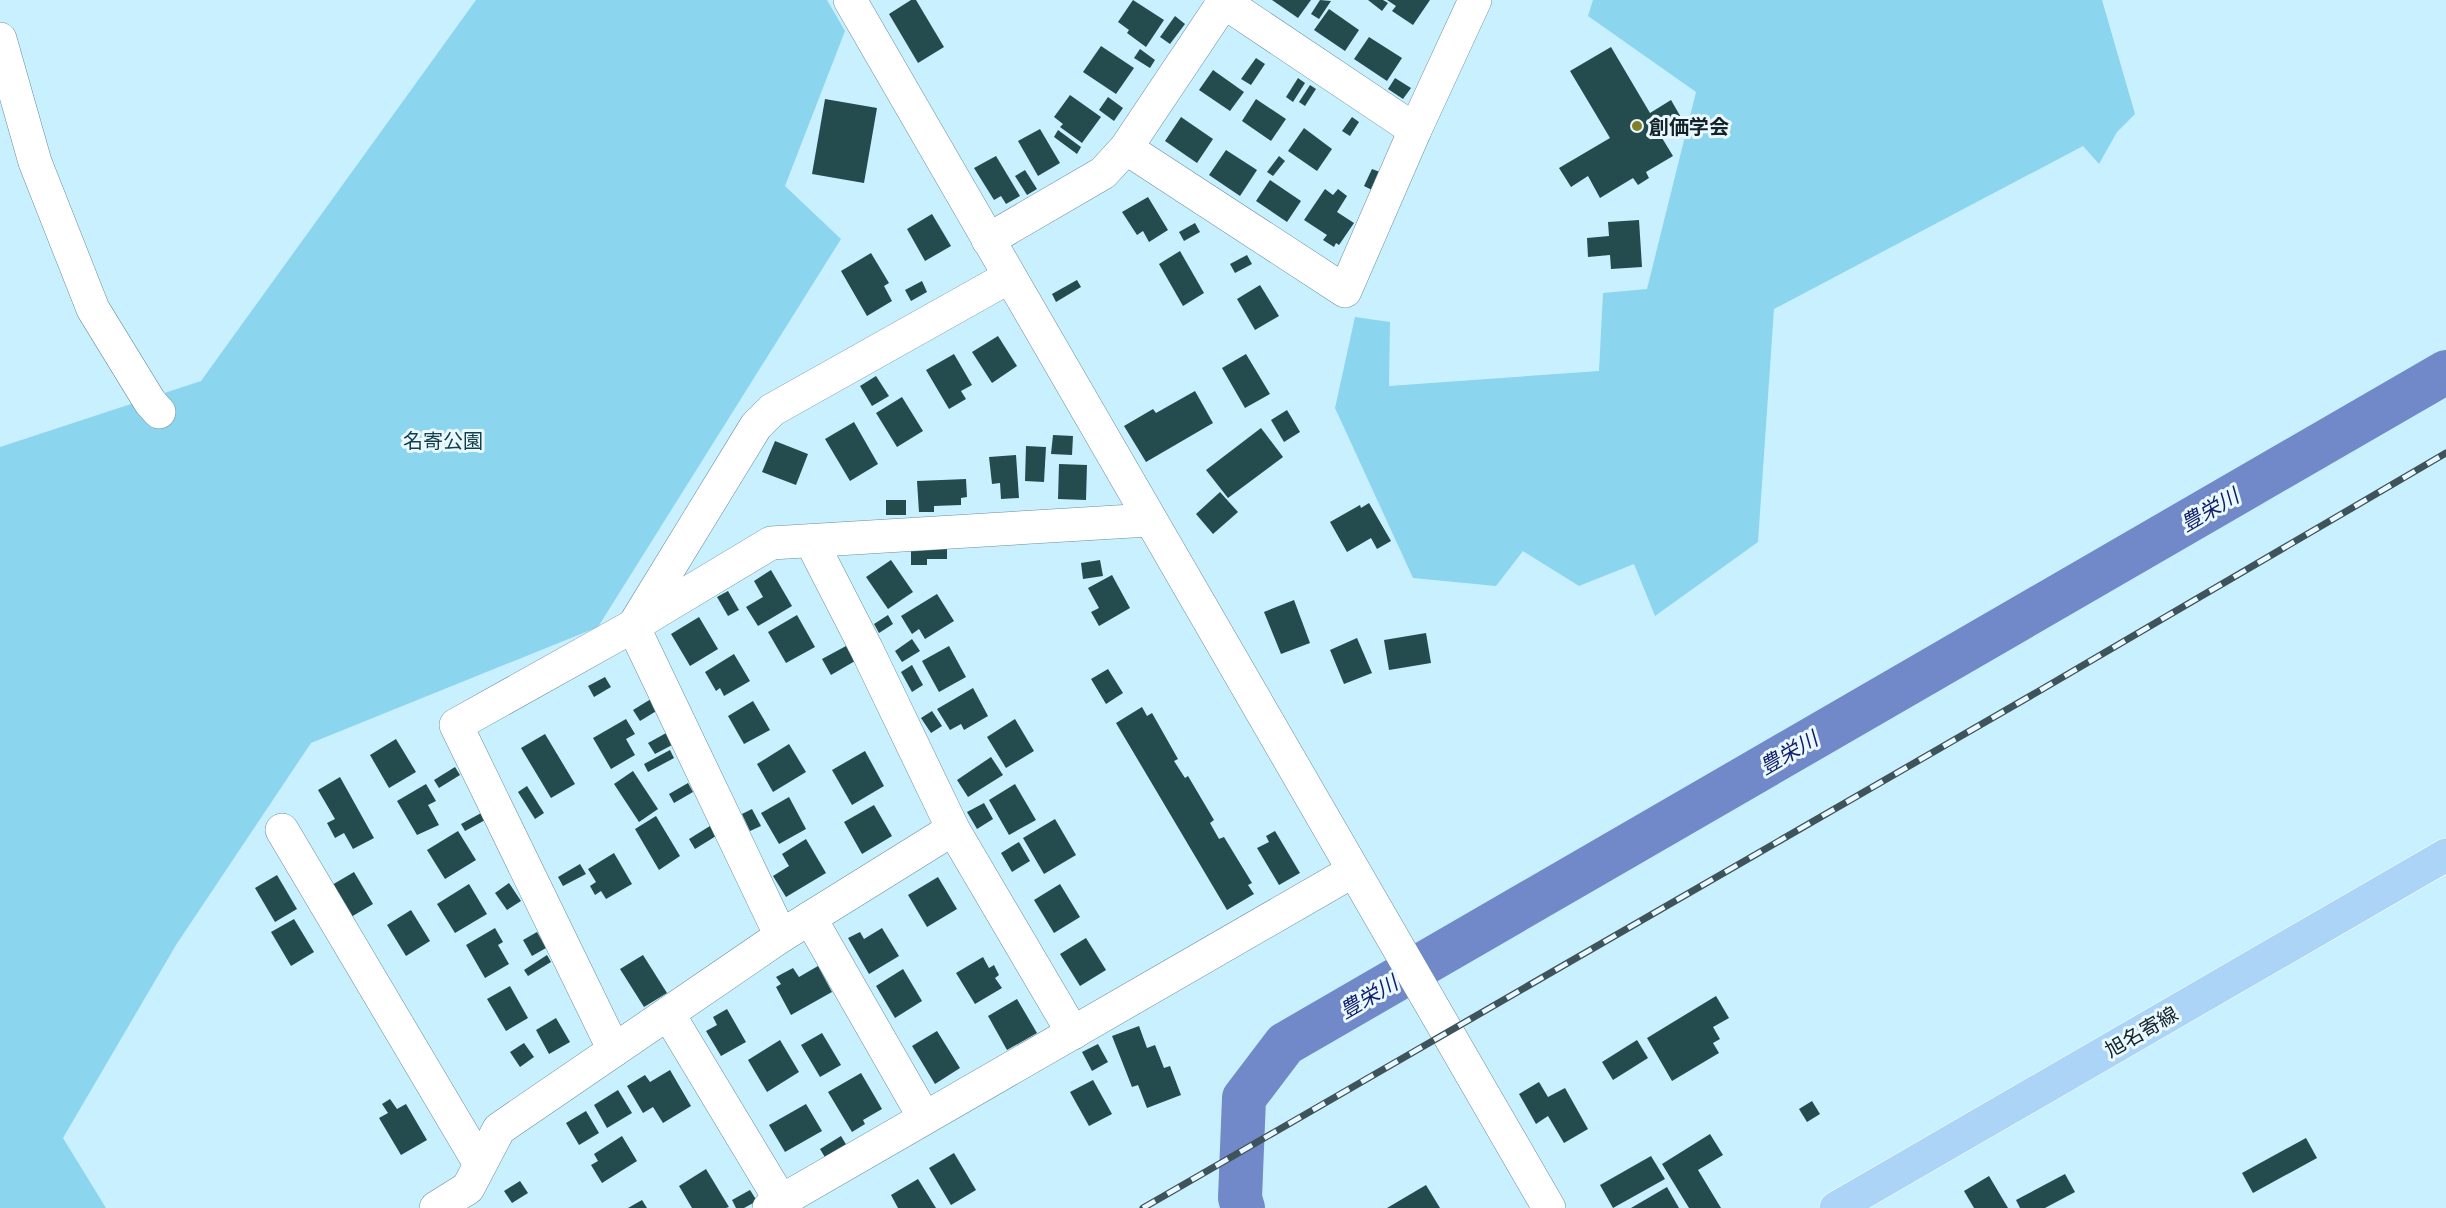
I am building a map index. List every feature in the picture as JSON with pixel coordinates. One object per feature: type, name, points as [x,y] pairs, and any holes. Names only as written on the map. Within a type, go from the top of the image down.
[{"type":"main road","name":"旭名寄線","points":[[1836,1208],[2446,855]]},
{"type":"street","points":[[1126,148],[1345,291],[1475,0]]},
{"type":"street","points":[[988,240],[1104,173],[1126,148],[1223,1],[1415,130]]},
{"type":"street","points":[[855,3],[1009,277],[1549,1208]]},
{"type":"street","points":[[0,39],[35,162],[93,309],[150,402],[159,412]]},
{"type":"street","points":[[633,626],[756,426],[772,410],[1009,277]]},
{"type":"street","points":[[614,1050],[456,725],[633,626],[771,543],[1149,520]]},
{"type":"street","points":[[811,541],[867,650],[952,828],[1073,1033]]},
{"type":"street","points":[[633,626],[781,936]]},
{"type":"street","points":[[436,1208],[468,1188],[500,1129],[781,936],[952,828]]},
{"type":"street","points":[[282,830],[480,1164]]},
{"type":"street","points":[[669,1015],[775,1205],[1353,871]]},
{"type":"street","points":[[810,918],[924,1117]]},
{"type":"green space","name":"名寄公園","points":[[476,0],[827,0],[845,31],[785,186],[841,239],[598,627],[311,743],[176,945],[63,1138],[106,1208],[0,1208],[0,447],[201,381]]},
{"type":"green space","points":[[1593,0],[2102,0],[2135,114],[2117,132],[2099,164],[2083,146],[1774,309],[1758,542],[1655,616],[1634,564],[1579,586],[1523,551],[1496,586],[1413,578],[1335,408],[1355,317],[1390,322],[1389,386],[1599,371],[1603,293],[1647,289],[1696,92],[1588,16]]},
{"type":"building","points":[[911,0],[916,0],[944,47],[918,63],[889,14]]},
{"type":"building","points":[[1133,0],[1164,20],[1146,47],[1127,33],[1129,30],[1118,22]]},
{"type":"building","points":[[1272,0],[1311,0],[1298,18]]},
{"type":"building","points":[[1320,0],[1331,1],[1319,19],[1311,14]]},
{"type":"building","points":[[1368,0],[1383,0],[1388,3],[1382,11]]},
{"type":"building","points":[[1387,0],[1430,0],[1413,25],[1392,11],[1396,6]]},
{"type":"building","points":[[1329,9],[1359,30],[1345,51],[1314,30]]},
{"type":"building","points":[[1175,16],[1185,24],[1170,44],[1160,37]]},
{"type":"building","points":[[1369,37],[1402,58],[1387,81],[1354,59]]},
{"type":"building","points":[[1101,46],[1134,68],[1116,94],[1083,72]]},
{"type":"building","name":"創価学会","points":[[1611,47],[1650,113],[1671,100],[1682,119],[1659,133],[1673,156],[1646,172],[1649,178],[1638,185],[1633,178],[1600,198],[1588,176],[1571,187],[1559,168],[1610,138],[1570,71]]},
{"type":"building","points":[[1140,49],[1155,60],[1150,68],[1134,58]]},
{"type":"building","points":[[1256,58],[1265,64],[1251,85],[1241,79]]},
{"type":"building","points":[[1213,70],[1244,92],[1230,111],[1199,90]]},
{"type":"building","points":[[1298,78],[1305,83],[1293,102],[1286,97]]},
{"type":"building","points":[[1395,78],[1411,88],[1403,99],[1388,89]]},
{"type":"building","points":[[1310,85],[1316,89],[1305,106],[1299,102]]},
{"type":"building","points":[[1070,95],[1101,117],[1082,143],[1060,127],[1063,124],[1054,117]]},
{"type":"building","points":[[1108,97],[1123,108],[1114,121],[1099,110]]},
{"type":"building","points":[[825,99],[877,108],[864,183],[812,174]]},
{"type":"building","points":[[1256,99],[1286,119],[1271,141],[1242,121]]},
{"type":"building","points":[[1181,117],[1213,139],[1197,163],[1165,141]]},
{"type":"building","points":[[1352,117],[1359,122],[1350,136],[1342,131]]},
{"type":"building","points":[[1304,128],[1332,149],[1317,171],[1288,151]]},
{"type":"building","points":[[1040,129],[1060,163],[1038,176],[1018,141]]},
{"type":"building","points":[[1058,130],[1081,147],[1077,154],[1054,137]]},
{"type":"building","points":[[1226,150],[1257,170],[1240,196],[1209,175]]},
{"type":"building","points":[[996,156],[1020,196],[1006,204],[1001,196],[994,200],[974,168]]},
{"type":"building","points":[[1279,156],[1285,161],[1273,176],[1267,172]]},
{"type":"building","points":[[1372,169],[1380,172],[1372,190],[1364,186]]},
{"type":"building","points":[[1025,170],[1037,189],[1027,195],[1015,176]]},
{"type":"building","points":[[1270,180],[1301,201],[1287,222],[1256,201]]},
{"type":"building","points":[[1325,189],[1333,195],[1338,189],[1347,196],[1337,212],[1354,223],[1339,245],[1336,243],[1334,247],[1323,240],[1327,235],[1304,220]]},
{"type":"building","points":[[1148,197],[1168,230],[1149,242],[1143,231],[1137,235],[1122,212]]},
{"type":"building","points":[[932,214],[951,246],[925,261],[907,229]]},
{"type":"building","points":[[1639,220],[1642,267],[1611,269],[1610,255],[1588,257],[1587,238],[1609,236],[1608,222]]},
{"type":"building","points":[[1195,223],[1200,232],[1184,241],[1179,232]]},
{"type":"building","points":[[1180,251],[1204,293],[1183,306],[1159,264]]},
{"type":"building","points":[[871,253],[889,283],[884,286],[892,301],[867,316],[841,271]]},
{"type":"building","points":[[1247,255],[1252,264],[1235,273],[1230,264]]},
{"type":"building","points":[[1077,280],[1081,287],[1056,302],[1052,294]]},
{"type":"building","points":[[922,281],[927,292],[911,301],[905,290]]},
{"type":"building","points":[[1260,285],[1279,316],[1255,330],[1237,299]]},
{"type":"building","points":[[998,336],[1017,366],[992,383],[972,352]]},
{"type":"building","points":[[954,354],[972,385],[961,391],[966,399],[949,409],[926,370]]},
{"type":"building","points":[[1246,354],[1270,394],[1245,408],[1222,368]]},
{"type":"building","points":[[876,376],[889,396],[872,406],[860,386]]},
{"type":"building","points":[[1195,391],[1213,423],[1146,462],[1124,426],[1153,409],[1156,413]]},
{"type":"building","points":[[902,397],[923,431],[897,447],[876,413]]},
{"type":"building","points":[[1287,410],[1300,432],[1284,442],[1271,420]]},
{"type":"building","points":[[854,422],[878,464],[850,481],[825,439]]},
{"type":"building","points":[[1261,428],[1283,457],[1228,498],[1206,470]]},
{"type":"building","points":[[1053,435],[1073,436],[1072,455],[1051,454]]},
{"type":"building","points":[[775,441],[808,454],[796,485],[762,472]]},
{"type":"building","points":[[1026,446],[1046,447],[1044,482],[1025,481]]},
{"type":"building","points":[[1016,455],[1019,498],[1001,499],[1000,483],[992,484],[989,457]]},
{"type":"building","points":[[1059,464],[1087,465],[1086,500],[1058,499]]},
{"type":"building","points":[[966,479],[967,497],[961,498],[961,505],[934,506],[934,512],[919,512],[917,481]]},
{"type":"building","points":[[1220,492],[1238,512],[1213,534],[1196,514]]},
{"type":"building","points":[[886,500],[906,500],[906,515],[886,515]]},
{"type":"building","points":[[1369,503],[1391,541],[1377,549],[1371,538],[1347,552],[1330,522],[1360,505],[1361,508]]},
{"type":"building","points":[[911,549],[947,549],[947,559],[927,559],[927,565],[911,565]]},
{"type":"building","points":[[891,560],[913,592],[888,609],[866,577]]},
{"type":"building","points":[[1100,560],[1103,576],[1083,579],[1081,563]]},
{"type":"building","points":[[771,570],[792,606],[758,626],[746,607],[763,597],[754,581]]},
{"type":"building","points":[[1112,575],[1130,608],[1099,626],[1091,612],[1099,608],[1088,588]]},
{"type":"building","points":[[728,591],[739,610],[728,616],[717,597]]},
{"type":"building","points":[[937,594],[954,621],[925,639],[919,629],[912,634],[901,616]]},
{"type":"building","points":[[1294,600],[1310,643],[1281,654],[1264,612]]},
{"type":"building","points":[[797,615],[815,647],[786,663],[768,632]]},
{"type":"building","points":[[888,615],[893,624],[879,633],[874,624]]},
{"type":"building","points":[[699,617],[718,649],[690,666],[671,634]]},
{"type":"building","points":[[1426,633],[1431,663],[1389,670],[1384,640]]},
{"type":"building","points":[[1357,638],[1372,673],[1344,684],[1330,650]]},
{"type":"building","points":[[912,639],[920,651],[902,662],[895,651]]},
{"type":"building","points":[[846,646],[855,661],[831,675],[822,659]]},
{"type":"building","points":[[949,646],[966,677],[939,692],[922,661]]},
{"type":"building","points":[[734,654],[750,681],[724,696],[720,688],[716,691],[705,672]]},
{"type":"building","points":[[912,665],[923,685],[912,692],[901,672]]},
{"type":"building","points":[[1108,669],[1123,693],[1106,704],[1091,679]]},
{"type":"building","points":[[605,677],[611,687],[594,697],[588,686]]},
{"type":"building","points":[[973,688],[988,716],[964,730],[961,724],[950,730],[937,709]]},
{"type":"building","points":[[651,699],[658,710],[640,721],[633,710]]},
{"type":"building","points":[[753,701],[770,730],[744,744],[728,716]]},
{"type":"building","points":[[1142,707],[1147,716],[1152,713],[1178,759],[1174,761],[1185,778],[1188,776],[1214,820],[1210,823],[1219,839],[1224,837],[1252,883],[1248,885],[1254,894],[1227,910],[1116,723]]},
{"type":"building","points":[[932,711],[942,726],[931,733],[921,718]]},
{"type":"building","points":[[626,719],[635,734],[626,739],[635,755],[611,769],[593,738]]},
{"type":"building","points":[[1015,719],[1034,751],[1006,768],[987,737]]},
{"type":"building","points":[[668,732],[674,744],[655,754],[648,743]]},
{"type":"building","points":[[545,734],[575,784],[551,798],[521,748]]},
{"type":"building","points":[[396,739],[416,772],[389,788],[370,755]]},
{"type":"building","points":[[789,744],[806,772],[773,792],[757,764]]},
{"type":"building","points":[[670,750],[674,758],[648,772],[644,764]]},
{"type":"building","points":[[865,751],[884,786],[852,805],[832,770]]},
{"type":"building","points":[[991,757],[1003,775],[968,797],[957,780]]},
{"type":"building","points":[[455,767],[460,775],[439,788],[434,780]]},
{"type":"building","points":[[633,771],[658,809],[639,822],[614,784]]},
{"type":"building","points":[[340,777],[374,838],[353,849],[344,833],[335,838],[327,823],[335,819],[318,790]]},
{"type":"building","points":[[688,783],[693,792],[674,803],[669,794]]},
{"type":"building","points":[[426,784],[436,801],[428,805],[439,825],[417,835],[397,801]]},
{"type":"building","points":[[1015,784],[1036,820],[1009,835],[989,800]]},
{"type":"building","points":[[527,786],[544,813],[535,819],[518,792]]},
{"type":"building","points":[[789,797],[806,829],[779,844],[761,813]]},
{"type":"building","points":[[984,803],[993,819],[977,829],[967,812]]},
{"type":"building","points":[[874,805],[892,836],[862,854],[844,822]]},
{"type":"building","points":[[752,809],[761,826],[750,831],[742,814]]},
{"type":"building","points":[[483,812],[487,819],[465,831],[461,824]]},
{"type":"building","points":[[656,816],[680,856],[659,870],[635,829]]},
{"type":"building","points":[[1055,819],[1076,855],[1044,874],[1023,838]]},
{"type":"building","points":[[710,826],[716,836],[695,849],[689,839]]},
{"type":"building","points":[[458,831],[476,860],[445,879],[427,850]]},
{"type":"building","points":[[1275,831],[1300,873],[1279,885],[1257,848],[1269,842],[1266,836]]},
{"type":"building","points":[[806,839],[826,873],[786,897],[773,876],[789,866],[782,854]]},
{"type":"building","points":[[1019,842],[1030,861],[1012,872],[1001,853]]},
{"type":"building","points":[[614,853],[632,884],[606,899],[601,891],[595,895],[590,886],[596,882],[588,869]]},
{"type":"building","points":[[580,864],[586,874],[563,886],[558,877]]},
{"type":"building","points":[[354,872],[373,904],[351,917],[332,885]]},
{"type":"building","points":[[277,875],[297,909],[275,922],[255,888]]},
{"type":"building","points":[[938,877],[957,909],[927,927],[908,895]]},
{"type":"building","points":[[509,883],[521,901],[507,910],[495,893]]},
{"type":"building","points":[[469,884],[487,914],[455,933],[437,904]]},
{"type":"building","points":[[1060,884],[1080,917],[1054,933],[1034,900]]},
{"type":"building","points":[[411,910],[430,941],[406,956],[387,925]]},
{"type":"building","points":[[294,919],[314,952],[291,966],[271,932]]},
{"type":"building","points":[[495,928],[503,942],[498,945],[509,964],[485,978],[466,945]]},
{"type":"building","points":[[882,928],[899,956],[869,974],[848,938],[860,932],[864,939]]},
{"type":"building","points":[[537,932],[546,948],[532,956],[523,940]]},
{"type":"building","points":[[1086,938],[1106,970],[1080,986],[1060,954]]},
{"type":"building","points":[[547,955],[551,962],[528,976],[524,970]]},
{"type":"building","points":[[643,955],[667,993],[644,1007],[620,969]]},
{"type":"building","points":[[983,957],[989,968],[994,965],[999,975],[995,978],[1002,988],[975,1004],[956,973]]},
{"type":"building","points":[[818,966],[832,992],[791,1015],[776,987],[781,984],[776,977],[793,968],[799,977]]},
{"type":"building","points":[[903,969],[922,1001],[895,1018],[876,986]]},
{"type":"building","points":[[510,986],[528,1018],[506,1031],[487,999]]},
{"type":"building","points":[[1716,996],[1729,1018],[1713,1027],[1720,1039],[1713,1043],[1719,1053],[1672,1081],[1647,1038]]},
{"type":"building","points":[[1017,999],[1037,1033],[1007,1050],[988,1016]]},
{"type":"building","points":[[727,1009],[746,1042],[721,1056],[706,1031],[717,1025],[713,1017]]},
{"type":"building","points":[[556,1018],[570,1042],[549,1054],[536,1030]]},
{"type":"building","points":[[1139,1026],[1147,1048],[1155,1045],[1164,1068],[1170,1066],[1181,1095],[1147,1108],[1138,1085],[1132,1087],[1112,1036]]},
{"type":"building","points":[[937,1031],[960,1068],[935,1084],[912,1046]]},
{"type":"building","points":[[822,1033],[841,1065],[820,1077],[801,1045]]},
{"type":"building","points":[[780,1040],[799,1072],[767,1092],[748,1060]]},
{"type":"building","points":[[1637,1040],[1648,1058],[1613,1080],[1602,1062]]},
{"type":"building","points":[[524,1043],[534,1057],[520,1067],[510,1052]]},
{"type":"building","points":[[1098,1044],[1108,1062],[1092,1071],[1082,1052]]},
{"type":"building","points":[[670,1070],[691,1106],[663,1123],[653,1107],[643,1113],[627,1086],[645,1075],[650,1082]]},
{"type":"building","points":[[861,1073],[882,1109],[863,1120],[865,1124],[852,1132],[828,1092]]},
{"type":"building","points":[[1093,1080],[1112,1114],[1089,1126],[1070,1092]]},
{"type":"building","points":[[1539,1082],[1548,1097],[1565,1088],[1588,1129],[1564,1143],[1548,1116],[1536,1124],[1519,1094]]},
{"type":"building","points":[[618,1090],[632,1113],[607,1128],[594,1105]]},
{"type":"building","points":[[390,1099],[397,1109],[406,1104],[427,1140],[401,1155],[379,1118],[388,1113],[382,1104]]},
{"type":"building","points":[[1812,1101],[1820,1114],[1807,1122],[1799,1109]]},
{"type":"building","points":[[806,1104],[822,1131],[785,1152],[769,1125]]},
{"type":"building","points":[[586,1111],[599,1133],[579,1145],[566,1123]]},
{"type":"building","points":[[1710,1134],[1723,1155],[1698,1170],[1721,1208],[1689,1208],[1662,1164]]},
{"type":"building","points":[[622,1136],[637,1161],[602,1183],[591,1165],[598,1161],[594,1154]]},
{"type":"building","points":[[841,1136],[847,1146],[826,1159],[820,1149]]},
{"type":"building","points":[[2306,1138],[2317,1158],[2253,1193],[2242,1173]]},
{"type":"building","points":[[954,1153],[976,1190],[951,1205],[929,1168]]},
{"type":"building","points":[[1651,1156],[1665,1179],[1613,1208],[1600,1185]]},
{"type":"building","points":[[706,1169],[729,1207],[692,1208],[679,1186]]},
{"type":"building","points":[[2065,1174],[2075,1192],[2045,1208],[2020,1208],[2016,1200]]},
{"type":"building","points":[[1989,1176],[2008,1208],[1974,1208],[1964,1191]]},
{"type":"building","points":[[918,1179],[936,1208],[898,1208],[891,1195]]},
{"type":"building","points":[[520,1181],[528,1193],[512,1203],[504,1191]]},
{"type":"building","points":[[1426,1185],[1440,1208],[1387,1208]]},
{"type":"building","points":[[1667,1187],[1679,1208],[1631,1208]]},
{"type":"building","points":[[750,1190],[757,1201],[744,1208],[736,1208],[732,1200]]},
{"type":"building","points":[[642,1200],[647,1208],[628,1208]]},
{"type":"waterway","name":"豊栄川","points":[[1243,1208],[1240,1198],[1244,1098],[1285,1044],[2446,372]]},
{"type":"railway","points":[[1143,1208],[2039,691],[2446,453]]},
{"type":"place","name":"創価学会","points":[[1637,126]]}]
